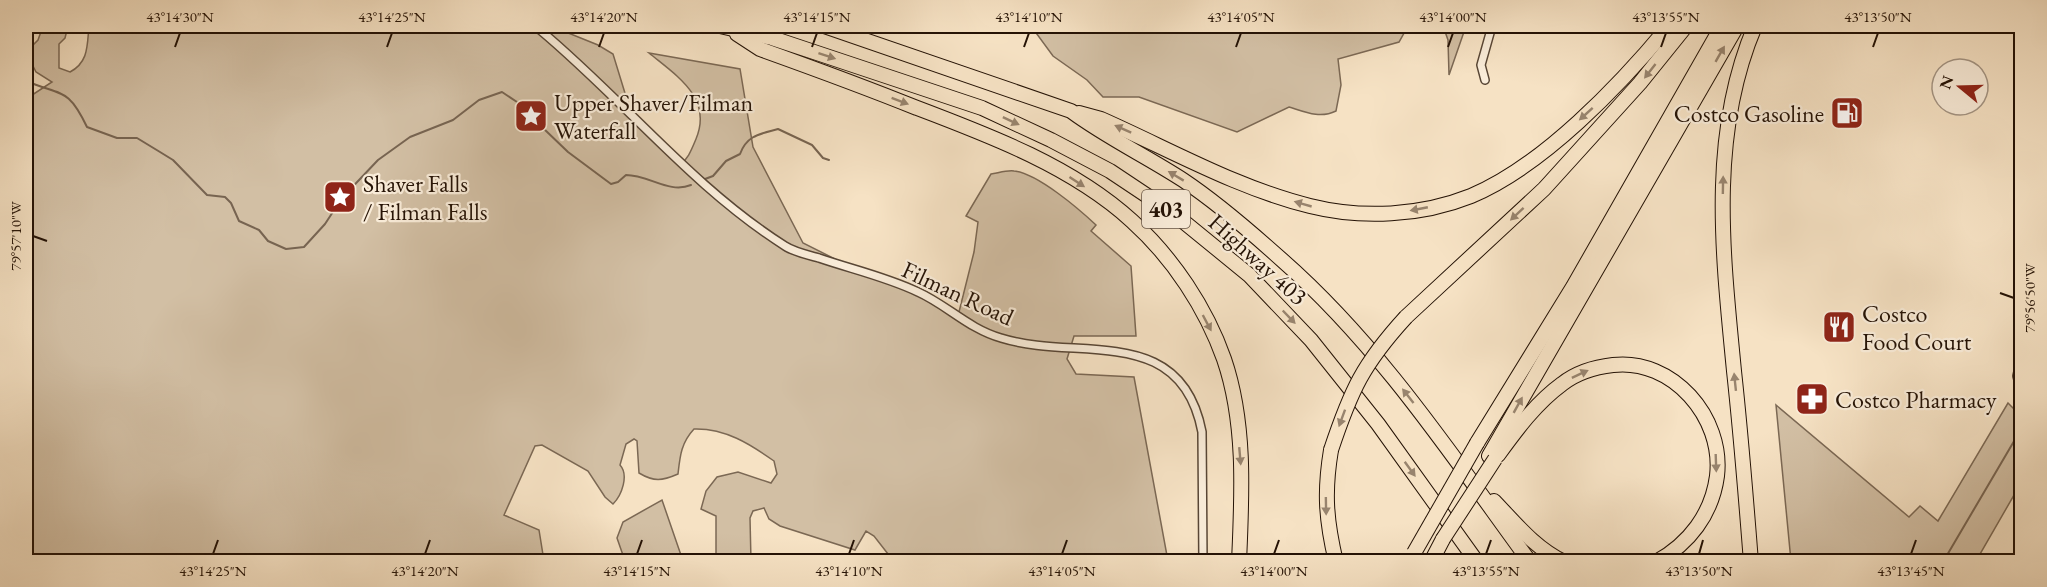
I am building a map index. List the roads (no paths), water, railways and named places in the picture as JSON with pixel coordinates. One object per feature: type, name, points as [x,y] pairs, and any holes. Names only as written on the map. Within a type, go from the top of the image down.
[{"type":"highway","name":"Highway 403","points":[[824,26],[1071,111],[1094,128],[1184,181],[1281,259],[1337,310],[1407,395],[1530,561]]},
{"type":"highway","points":[[1071,111],[1101,119],[1248,186],[1309,206],[1360,214],[1417,210],[1471,195],[1540,154],[1602,99],[1669,26]]},
{"type":"highway","points":[[1336,561],[1326,523],[1325,482],[1331,450],[1362,371],[1377,349],[1406,317],[1544,189],[1640,83],[1686,26]]},
{"type":"highway","points":[[1411,557],[1477,443],[1573,287],[1722,26]]},
{"type":"highway","points":[[1431,561],[1492,458],[1737,26]]},
{"type":"highway","points":[[1751,561],[1722,244],[1726,139],[1732,100],[1755,26]]},
{"type":"highway","name":"Highway 403","points":[[725,27],[772,38],[982,108],[1052,140],[1110,171],[1173,213],[1249,275],[1311,340],[1378,424],[1478,561]]},
{"type":"highway","points":[[725,27],[760,49],[991,137],[1064,173],[1131,220],[1157,245],[1185,281],[1224,360],[1235,407],[1242,472],[1239,561]]},
{"type":"highway","points":[[1492,458],[1538,404],[1563,382],[1595,367],[1625,364],[1646,367],[1671,378],[1692,399],[1709,426],[1716,452],[1717,476],[1708,508],[1693,534],[1673,553],[1656,561]]},
{"type":"highway","points":[[1466,476],[1486,492],[1530,540],[1549,555],[1564,561]]},
{"type":"highway","points":[[1241,505],[1248,561]]},
{"type":"highway","points":[[1745,561],[1748,524]]},
{"type":"street","points":[[1485,80],[1481,65],[1492,26]]},
{"type":"street","name":"Filman Road","points":[[540,30],[586,69],[678,163],[787,248],[918,292],[976,329],[1002,339],[1125,352],[1146,357],[1180,381],[1199,413],[1202,432],[1203,561]]},
{"type":"street","points":[[2022,356],[2017,376],[2022,393]]},
{"type":"waterway","points":[[26,81],[69,99],[75,105],[87,127],[117,138],[137,138],[173,160],[207,195],[225,197],[231,203],[239,221],[259,230],[268,241],[286,249],[304,247],[325,224],[342,198],[378,160],[410,137],[453,120],[479,100],[502,92],[517,102],[534,125],[543,128],[568,152],[611,184],[618,182],[626,175],[667,186],[691,185]]},
{"type":"waterway","points":[[705,179],[713,176],[726,161],[740,154],[750,139],[778,129],[812,145],[823,158],[829,160]]},
{"type":"waterway","points":[[1943,562],[2020,431]]},
{"type":"place","name":"Costco Gasoline","points":[[1847,113]]},
{"type":"place","name":"Upper Shaver/Filman Waterfall","points":[[531,116]]},
{"type":"place","name":"Shaver Falls / Filman Falls","points":[[340,197]]},
{"type":"place","name":"Costco Food Court","points":[[1839,327]]},
{"type":"place","name":"Costco Pharmacy","points":[[1812,399]]}]
